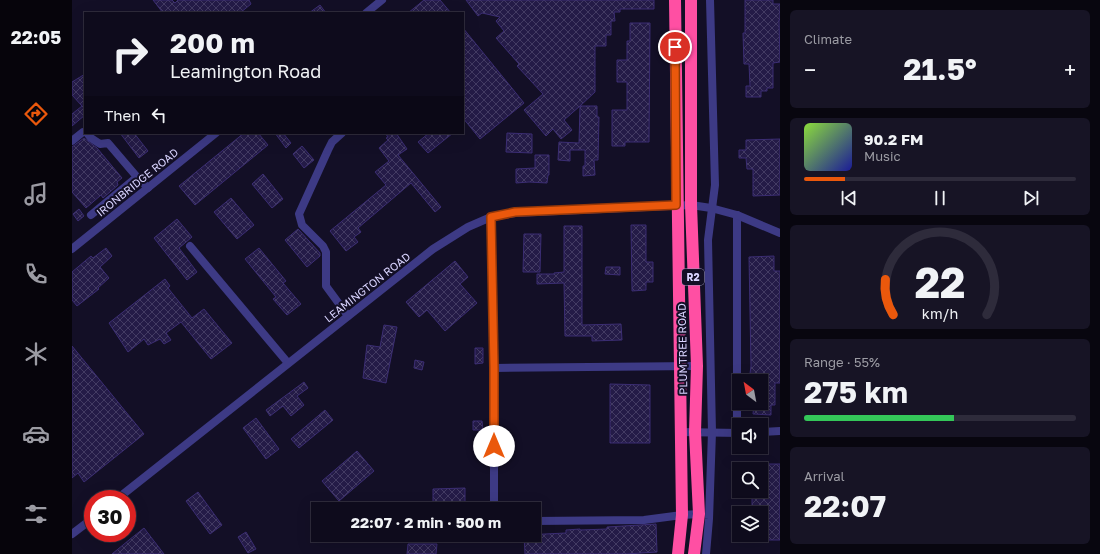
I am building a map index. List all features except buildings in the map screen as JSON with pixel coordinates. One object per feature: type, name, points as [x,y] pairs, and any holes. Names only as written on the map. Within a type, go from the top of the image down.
[{"type":"highway","name":"PLUMTREE ROAD","points":[[675,0],[676,205],[682,515],[678,554]]},
{"type":"highway","name":"PLUMTREE ROAD","points":[[691,0],[691,205],[697,366],[695,432],[699,514],[694,554]]},
{"type":"street","points":[[367,12],[382,0]]},
{"type":"street","points":[[706,554],[709,519],[712,432],[708,240],[715,185],[710,0]]},
{"type":"street","points":[[72,141],[84,132]]},
{"type":"street","points":[[87,134],[100,144],[108,143],[148,188]]},
{"type":"street","name":"IRONBRIDGE ROAD","points":[[72,249],[215,134]]},
{"type":"street","points":[[341,134],[332,142],[298,214],[302,225],[323,246],[326,252],[326,286],[348,316]]},
{"type":"street","points":[[91,215],[137,177]]},
{"type":"street","name":"LEAMINGTON ROAD","points":[[128,490],[433,249],[468,227],[491,217],[515,212],[691,205],[711,208],[737,215],[780,233]]},
{"type":"street","points":[[737,215],[738,418]]},
{"type":"street","points":[[491,217],[494,368],[494,502]]},
{"type":"street","points":[[190,246],[288,363]]},
{"type":"street","points":[[494,368],[697,366]]},
{"type":"street","points":[[768,432],[780,431]]},
{"type":"street","points":[[680,432],[732,433]]},
{"type":"street","points":[[541,521],[644,520],[699,514]]},
{"type":"street","points":[[72,534],[84,525]]},
{"type":"route","points":[[494,446],[491,217],[515,212],[676,205],[675,47]]}]
